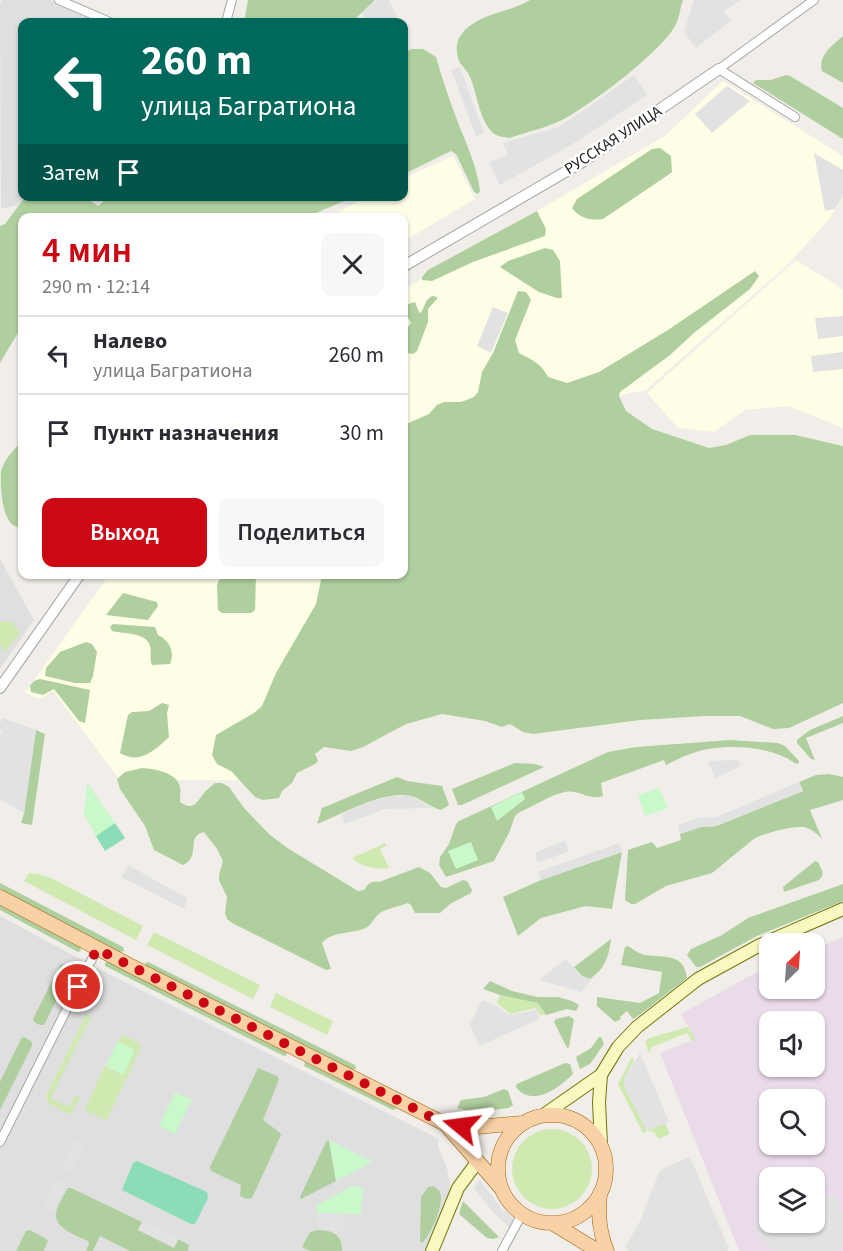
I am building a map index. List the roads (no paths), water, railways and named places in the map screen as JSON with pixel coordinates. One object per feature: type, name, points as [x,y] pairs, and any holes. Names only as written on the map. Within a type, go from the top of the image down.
[{"type":"main road","points":[[0,897],[97,949],[445,1124],[477,1127],[522,1123],[545,1114],[601,1075],[618,1047],[637,1026],[698,978],[760,945],[843,909]]},
{"type":"main road","points":[[601,1075],[599,1102],[601,1145],[606,1166],[598,1217],[601,1238],[606,1251]]},
{"type":"main road","points":[[545,1114],[559,1115],[574,1120],[590,1129],[601,1145]]},
{"type":"main road","points":[[501,1189],[498,1170],[502,1149],[522,1123]]},
{"type":"main road","points":[[445,1124],[501,1189],[513,1207],[535,1220],[552,1223],[582,1214],[600,1193]]},
{"type":"main road","points":[[432,1251],[458,1188],[478,1161]]},
{"type":"main road","points":[[552,1223],[598,1251]]},
{"type":"street","points":[[60,0],[101,18]]},
{"type":"street","points":[[227,18],[232,0]]},
{"type":"street","name":"РУССКАЯ УЛИЦА","points":[[408,264],[584,161],[719,69],[814,0]]},
{"type":"street","points":[[719,69],[795,117]]},
{"type":"street","points":[[0,688],[76,579]]},
{"type":"street","points":[[0,1142],[97,949]]},
{"type":"street","points":[[502,1251],[522,1214]]}]
